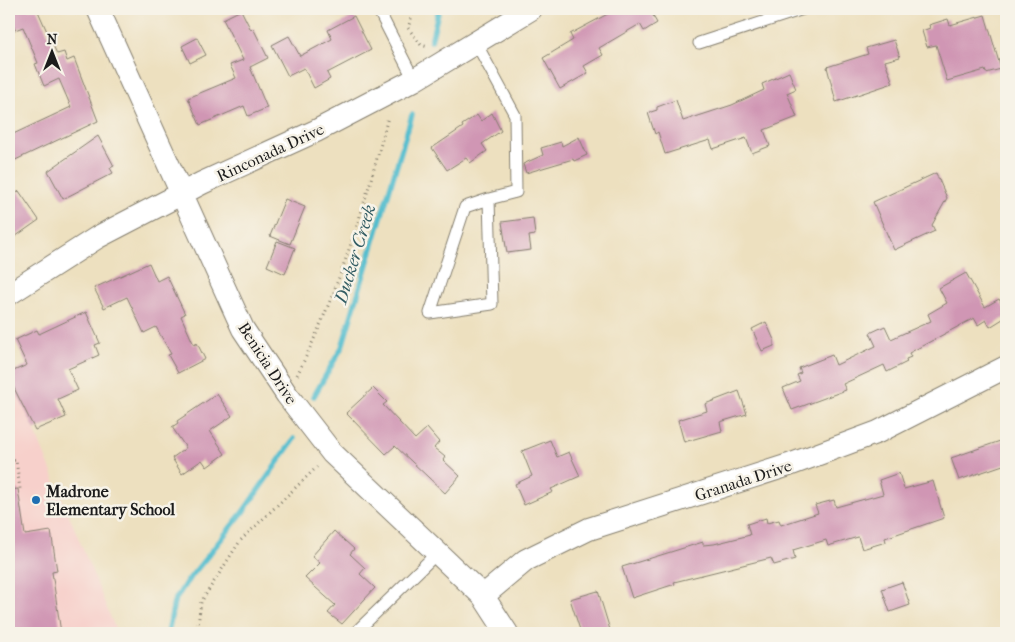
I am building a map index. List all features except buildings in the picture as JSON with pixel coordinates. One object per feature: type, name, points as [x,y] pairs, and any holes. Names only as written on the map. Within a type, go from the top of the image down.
[{"type":"street","name":"Benicia Drive","points":[[98,9],[180,194],[243,329],[287,396],[332,453],[436,554],[483,596],[507,633]]},
{"type":"street","name":"Rinconada Drive","points":[[9,294],[98,237],[180,194],[316,132],[414,80],[531,9]]},
{"type":"street","name":"Granada Drive","points":[[483,596],[526,560],[590,530],[789,465],[878,432],[1006,367]]},
{"type":"lane","points":[[378,9],[414,80]]},
{"type":"lane","points":[[699,43],[803,9]]},
{"type":"lane","points":[[476,43],[514,115],[516,192],[489,199],[464,207],[430,313],[492,304],[489,199]]},
{"type":"lane","points":[[355,633],[436,554]]},
{"type":"path","points":[[408,28],[414,9]]},
{"type":"path","points":[[287,396],[311,347],[337,284],[366,201],[391,107]]},
{"type":"path","points":[[197,633],[201,602],[240,541],[332,453]]},
{"type":"path","points":[[9,461],[16,460],[20,488],[18,489]]},
{"type":"shaded area","name":"Madrone Elementary School","points":[[9,367],[117,633],[9,633]]},
{"type":"waterway","name":"Ducker Creek","points":[[431,41],[439,9]]},
{"type":"waterway","name":"Ducker Creek","points":[[314,396],[342,347],[412,115]]},
{"type":"waterway","name":"Ducker Creek","points":[[168,633],[174,602],[185,584],[243,512],[294,439]]},
{"type":"place","name":"Madrone Elementary School","points":[[36,500]]}]
